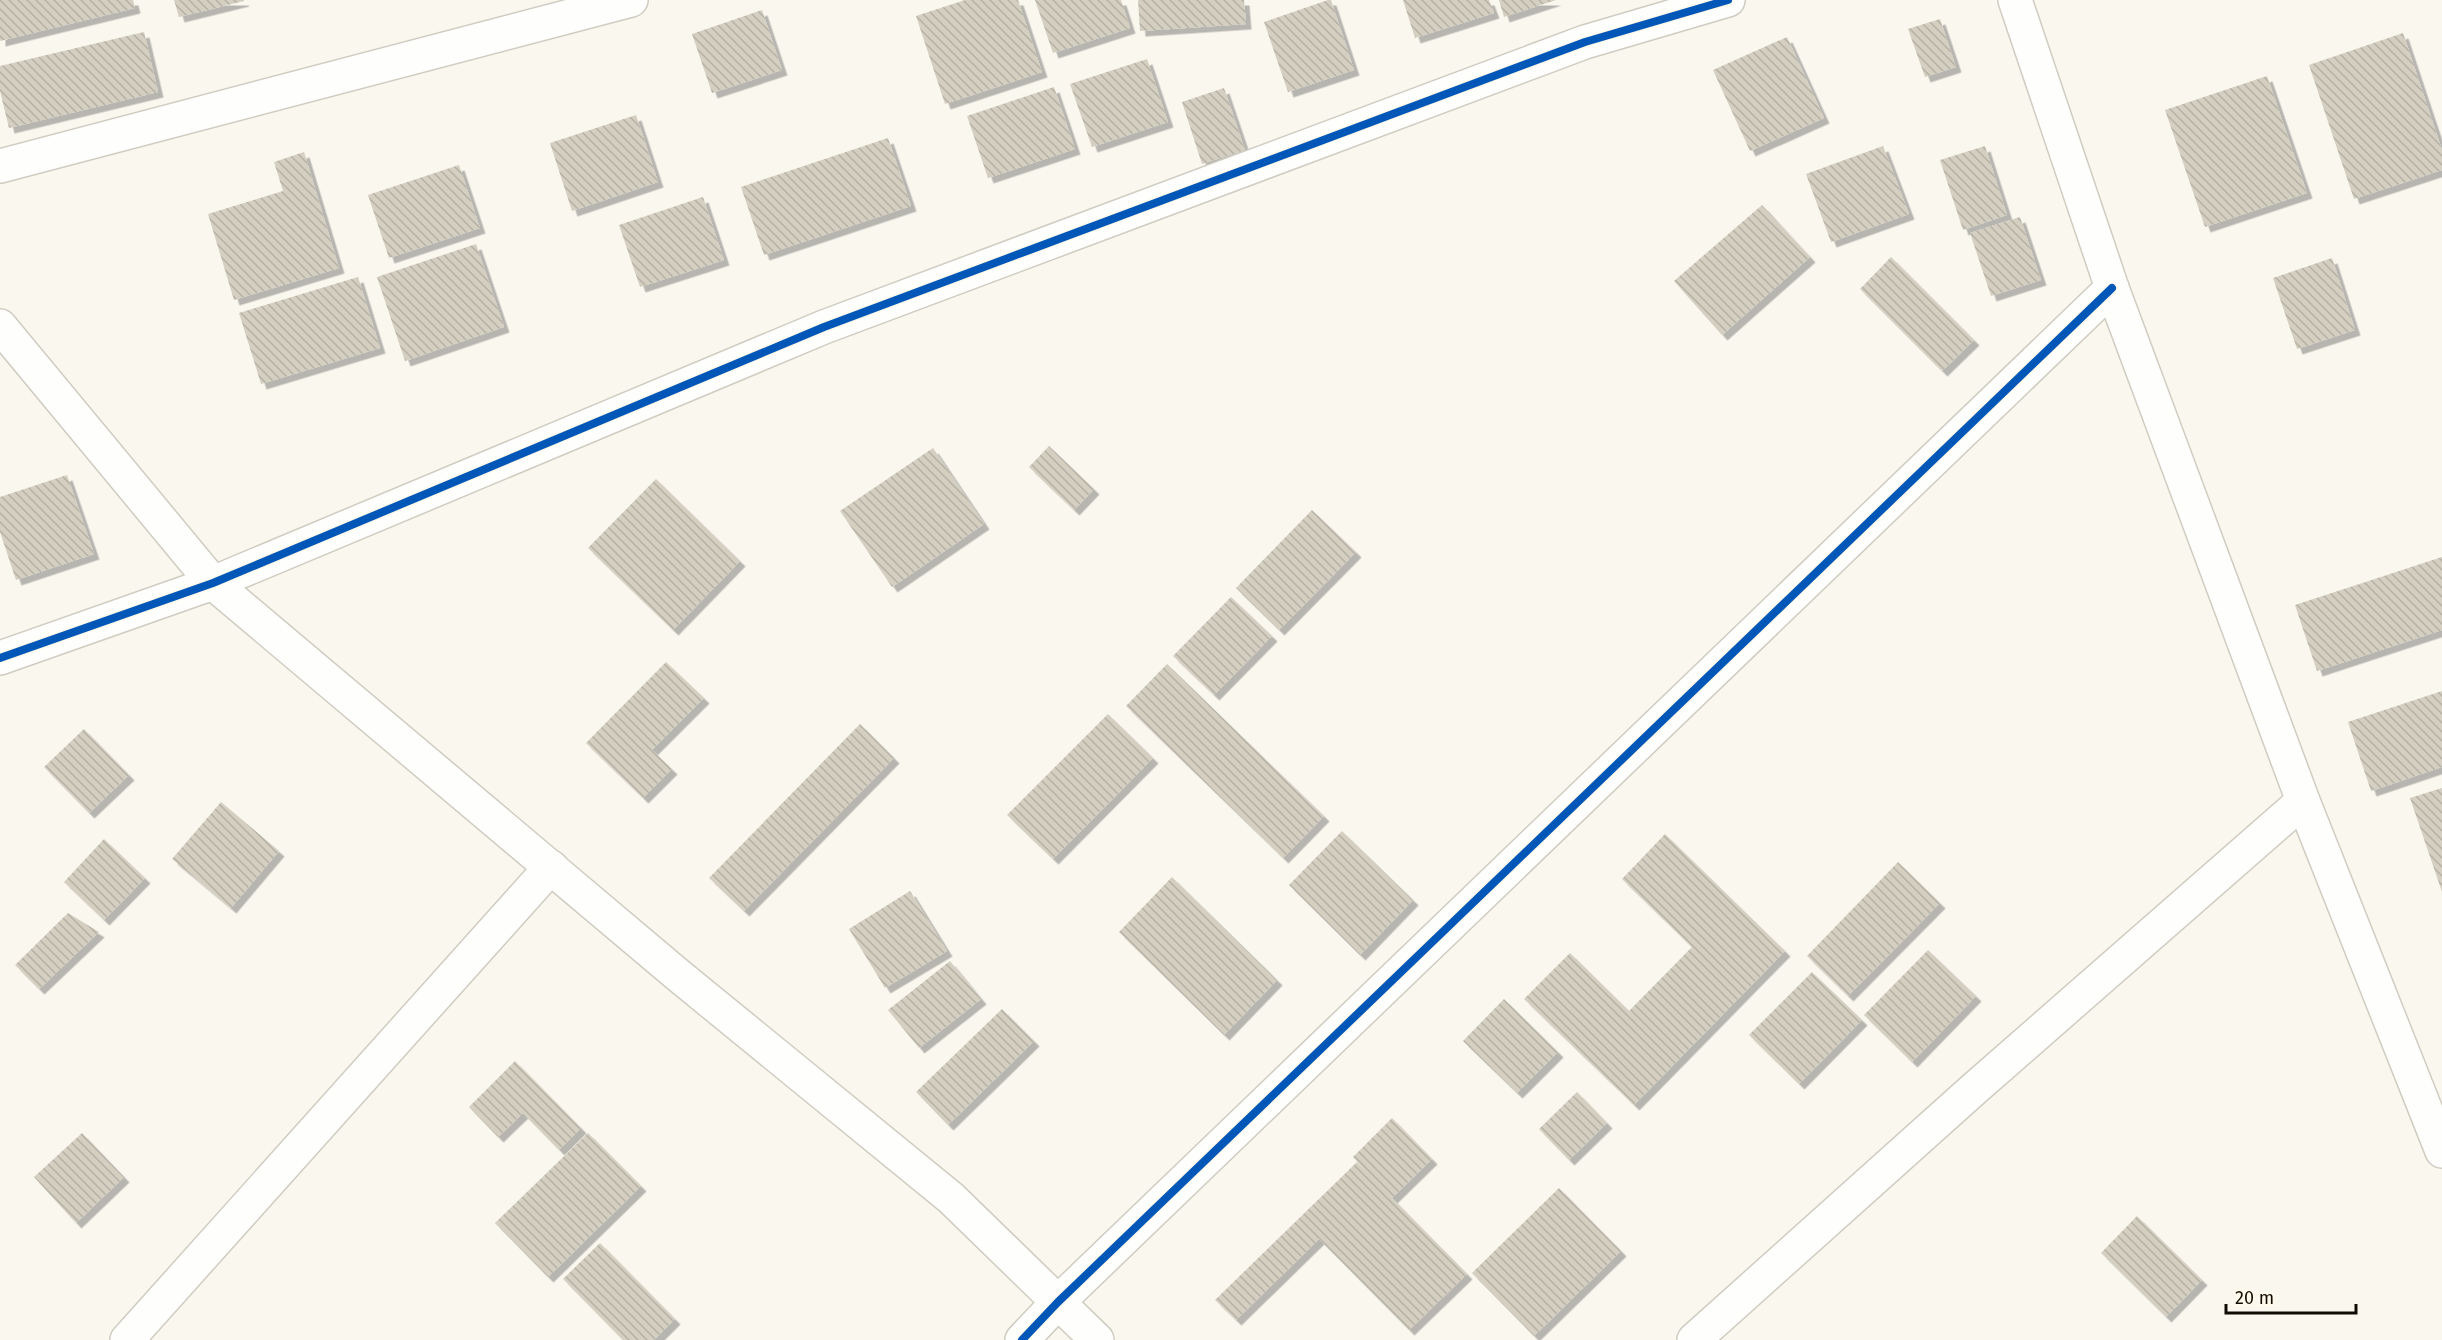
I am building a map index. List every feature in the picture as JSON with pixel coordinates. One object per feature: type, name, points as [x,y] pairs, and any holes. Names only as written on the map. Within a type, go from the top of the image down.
[{"type":"street","points":[[0,658],[213,583],[824,327],[1585,42],[1728,0]]},
{"type":"street","points":[[2015,0],[2112,288],[2303,801],[2442,1151]]},
{"type":"street","points":[[0,166],[625,1]]},
{"type":"street","points":[[1022,1340],[1058,1302],[2112,288]]},
{"type":"street","points":[[0,326],[213,583],[687,982],[951,1198],[1097,1340]]},
{"type":"street","points":[[1694,1340],[1974,1089],[2303,801]]},
{"type":"street","points":[[126,1340],[551,867]]},
{"type":"building","points":[[0,0],[133,0],[135,8],[0,41]]},
{"type":"building","points":[[174,0],[243,0],[244,1],[179,17]]},
{"type":"building","points":[[965,0],[1018,0],[1042,72],[945,104],[916,16]]},
{"type":"building","points":[[1035,0],[1121,0],[1130,28],[1053,53]]},
{"type":"building","points":[[1138,0],[1244,0],[1246,24],[1140,31]]},
{"type":"building","points":[[1331,0],[1354,70],[1288,92],[1264,22]]},
{"type":"building","points":[[1403,0],[1489,0],[1494,13],[1415,38]]},
{"type":"building","points":[[1499,0],[1556,0],[1504,17]]},
{"type":"building","points":[[762,10],[782,70],[712,93],[692,34]]},
{"type":"building","points":[[1940,19],[1956,67],[1925,77],[1908,29]]},
{"type":"building","points":[[144,32],[158,92],[9,128],[0,91],[0,66]]},
{"type":"building","points":[[2403,33],[2442,150],[2442,170],[2354,199],[2309,65]]},
{"type":"building","points":[[1787,37],[1824,118],[1750,151],[1713,70]]},
{"type":"building","points":[[1147,59],[1168,122],[1092,147],[1070,84]]},
{"type":"building","points":[[2267,76],[2307,193],[2205,227],[2165,110]]},
{"type":"building","points":[[1054,87],[1075,149],[988,178],[967,116]]},
{"type":"building","points":[[1224,88],[1245,150],[1202,164],[1182,102]]},
{"type":"building","points":[[636,115],[658,182],[572,211],[550,143]]},
{"type":"building","points":[[888,138],[911,206],[764,255],[741,187]]},
{"type":"building","points":[[1883,146],[1909,214],[1831,242],[1806,174]]},
{"type":"building","points":[[1985,146],[2007,215],[1963,230],[1940,160]]},
{"type":"building","points":[[304,152],[339,268],[234,300],[208,214],[283,191],[274,162]]},
{"type":"building","points":[[459,165],[480,228],[389,258],[368,195]]},
{"type":"building","points":[[703,197],[724,260],[640,287],[619,225]]},
{"type":"building","points":[[1762,205],[1810,257],[1722,335],[1674,281]]},
{"type":"building","points":[[2020,217],[2041,280],[1991,296],[1970,233]]},
{"type":"building","points":[[476,244],[504,327],[405,361],[377,277]]},
{"type":"building","points":[[1891,257],[1974,340],[1942,371],[1860,289]]},
{"type":"building","points":[[2332,258],[2355,330],[2297,349],[2273,278]]},
{"type":"building","points":[[358,277],[380,348],[261,384],[239,313]]},
{"type":"building","points":[[1049,446],[1094,489],[1074,510],[1029,467]]},
{"type":"building","points":[[933,448],[984,524],[892,587],[840,511]]},
{"type":"building","points":[[67,475],[94,554],[16,580],[0,532],[0,497]]},
{"type":"building","points":[[656,479],[740,561],[673,630],[588,548]]},
{"type":"building","points":[[1312,510],[1356,552],[1279,630],[1236,588]]},
{"type":"building","points":[[2442,557],[2442,630],[2317,671],[2295,605]]},
{"type":"building","points":[[1231,597],[1272,636],[1214,695],[1173,656]]},
{"type":"building","points":[[666,662],[704,698],[652,750],[672,769],[643,798],[586,743]]},
{"type":"building","points":[[1167,664],[1324,816],[1283,858],[1126,706]]},
{"type":"building","points":[[2442,691],[2442,767],[2371,791],[2348,722]]},
{"type":"building","points":[[1108,714],[1153,758],[1053,859],[1007,815]]},
{"type":"building","points":[[860,724],[894,758],[744,911],[709,878]]},
{"type":"building","points":[[84,729],[129,775],[89,813],[44,767]]},
{"type":"building","points":[[2442,788],[2442,892],[2410,798]]},
{"type":"building","points":[[221,802],[279,851],[231,908],[172,859]]},
{"type":"building","points":[[1342,831],[1413,900],[1360,955],[1289,885]]},
{"type":"building","points":[[1665,834],[1785,951],[1634,1105],[1524,999],[1570,953],[1629,1011],[1692,947],[1622,879]]},
{"type":"building","points":[[104,839],[145,878],[104,920],[64,882]]},
{"type":"building","points":[[1898,862],[1940,903],[1848,996],[1807,956]]},
{"type":"building","points":[[1172,877],[1277,980],[1224,1035],[1119,932]]},
{"type":"building","points":[[910,891],[947,951],[885,988],[849,929]]},
{"type":"building","points":[[68,913],[99,932],[39,989],[15,965]]},
{"type":"building","points":[[1928,950],[1976,996],[1912,1062],[1864,1015]]},
{"type":"building","points":[[950,961],[981,999],[919,1048],[888,1010]]},
{"type":"building","points":[[1812,972],[1862,1020],[1799,1084],[1749,1035]]},
{"type":"building","points":[[1504,999],[1558,1052],[1517,1093],[1463,1041]]},
{"type":"building","points":[[1002,1009],[1034,1041],[948,1125],[916,1092]]},
{"type":"building","points":[[515,1061],[581,1128],[559,1150],[523,1113],[498,1137],[469,1107]]},
{"type":"building","points":[[1577,1092],[1607,1123],[1569,1160],[1539,1129]]},
{"type":"building","points":[[1392,1118],[1432,1159],[1392,1198],[1467,1274],[1409,1330],[1319,1239],[1236,1320],[1215,1300],[1357,1162],[1366,1171],[1353,1157]]},
{"type":"building","points":[[82,1133],[124,1177],[76,1223],[34,1177]]},
{"type":"building","points":[[588,1133],[641,1186],[548,1277],[495,1223]]},
{"type":"building","points":[[1559,1188],[1621,1251],[1534,1336],[1472,1273]]},
{"type":"building","points":[[2137,1216],[2202,1280],[2166,1317],[2101,1253]]},
{"type":"building","points":[[600,1243],[675,1319],[654,1340],[623,1340],[563,1279]]},
{"type":"cycle path","points":[[0,658],[213,583],[824,327],[1585,42],[1728,0]]},
{"type":"cycle path","points":[[1022,1340],[1058,1302],[2112,288]]}]
